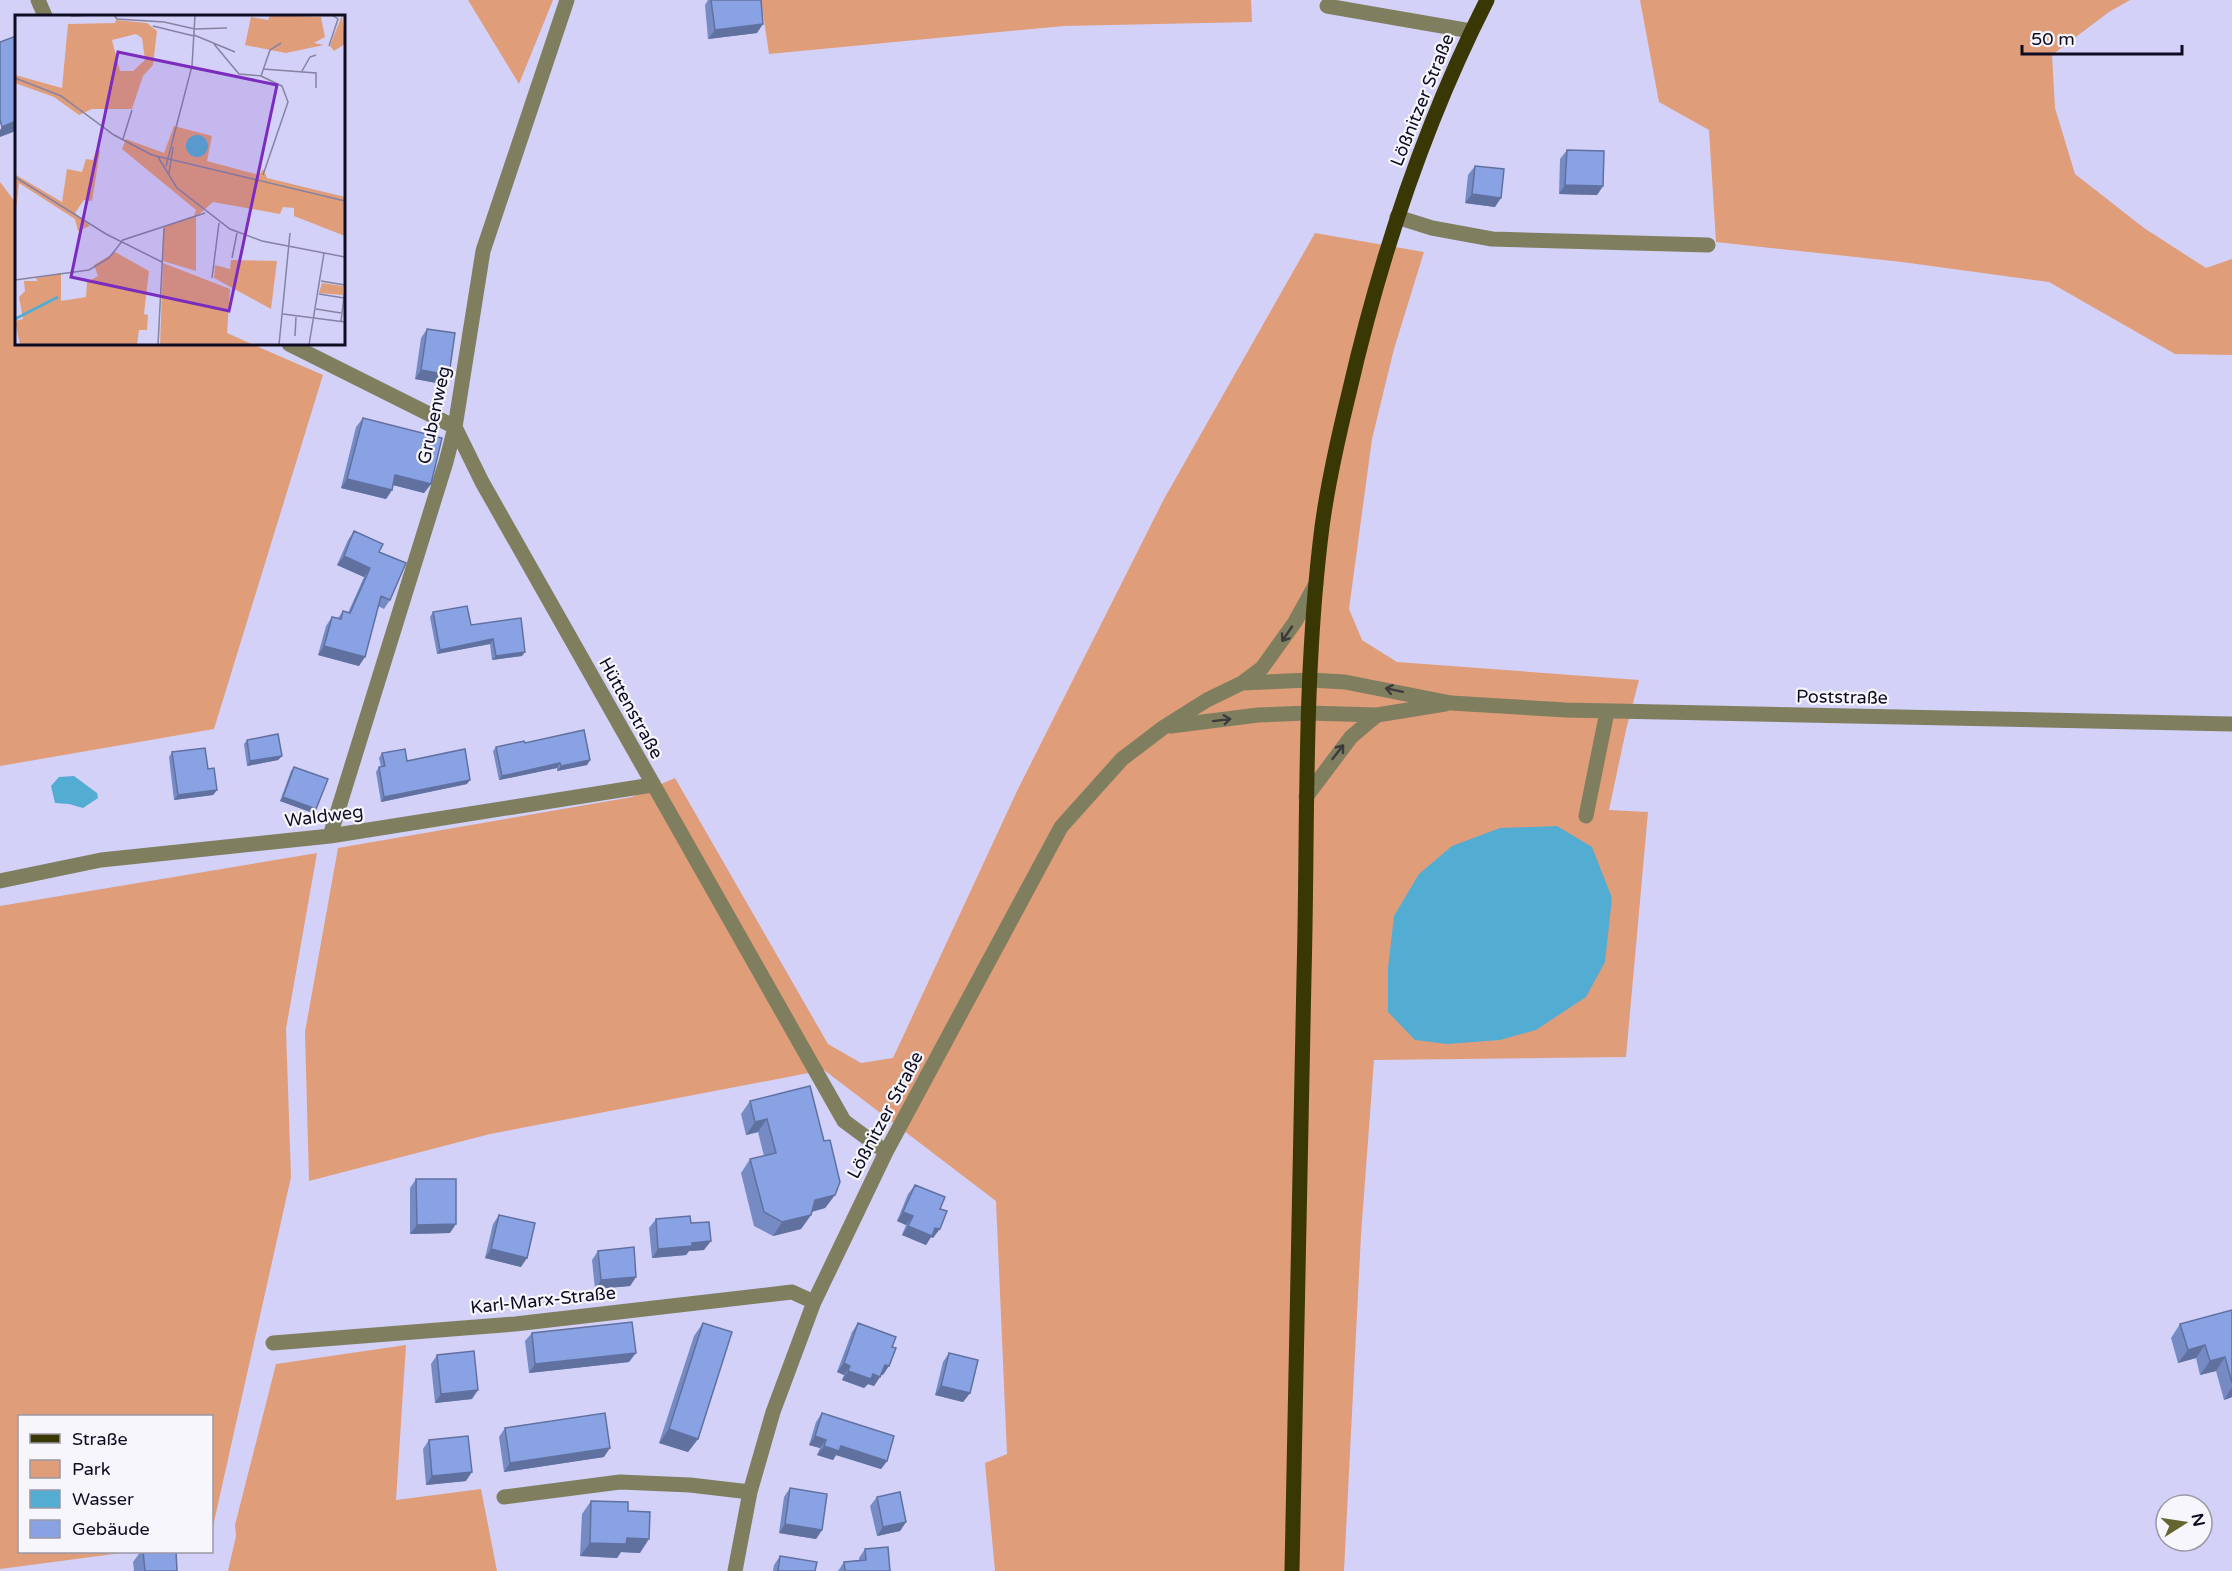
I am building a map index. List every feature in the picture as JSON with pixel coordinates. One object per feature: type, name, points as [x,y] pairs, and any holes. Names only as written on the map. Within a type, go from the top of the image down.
[{"type":"main road","name":"Lößnitzer Straße","points":[[1292,1571],[1306,919],[1308,713],[1316,584],[1330,474],[1361,338],[1397,217],[1433,122],[1471,31],[1487,0]]},
{"type":"street","points":[[38,0],[45,15]]},
{"type":"street","name":"Grubenweg","points":[[330,836],[446,462],[454,427],[483,251],[567,0]]},
{"type":"street","points":[[1327,6],[1471,31]]},
{"type":"street","points":[[1397,217],[1431,228],[1492,238],[1708,245]]},
{"type":"street","points":[[291,345],[454,427]]},
{"type":"street","name":"Hüttenstraße","points":[[454,427],[482,482],[844,1121],[886,1152]]},
{"type":"street","name":"Lößnitzer Straße","points":[[735,1571],[750,1492],[773,1412],[796,1345],[814,1302],[886,1152],[1061,827],[1122,759],[1164,727],[1207,700],[1242,683],[1262,668],[1295,622],[1316,584]]},
{"type":"street","name":"Lößnitzer Straße","points":[[1242,683],[1310,680]]},
{"type":"street","name":"Poststraße","points":[[1310,680],[1379,687],[1451,703],[1607,712],[2232,724]]},
{"type":"street","name":"Poststraße","points":[[1308,713],[1377,715],[1413,711],[1451,703]]},
{"type":"street","points":[[1586,816],[1607,712]]},
{"type":"street","points":[[1164,727],[1258,715],[1308,713]]},
{"type":"street","points":[[1306,797],[1351,737],[1377,715]]},
{"type":"street","name":"Waldweg","points":[[0,881],[101,860],[330,836],[652,784]]},
{"type":"street","name":"Karl-Marx-Straße","points":[[273,1343],[515,1324],[792,1292],[814,1302]]},
{"type":"street","points":[[504,1497],[620,1482],[690,1485],[750,1492]]},
{"type":"green space","points":[[468,0],[553,0],[519,84]]},
{"type":"green space","points":[[761,0],[1251,0],[1252,22],[1064,26],[769,54]]},
{"type":"green space","points":[[1640,0],[2130,0],[2109,12],[2052,55],[2055,108],[2075,174],[2144,228],[2206,268],[2232,259],[2232,355],[2175,354],[2049,282],[1902,262],[1716,242],[1709,130],[1659,102]]},
{"type":"green space","points":[[0,182],[15,202],[15,345],[254,345],[323,375],[214,729],[0,766]]},
{"type":"green space","points":[[1315,233],[1424,252],[1394,349],[1372,439],[1349,609],[1362,640],[1397,662],[1639,680],[1609,810],[1648,812],[1626,1057],[1374,1060],[1361,1235],[1344,1571],[995,1571],[985,1463],[1007,1454],[996,1201],[824,1070],[490,1134],[309,1181],[305,1032],[338,848],[632,797],[675,778],[828,1044],[861,1063],[893,1058],[1018,789],[1164,499]]},
{"type":"green space","points":[[317,853],[286,1029],[291,1177],[213,1527],[213,1415],[18,1415],[18,1553],[121,1553],[0,1569],[0,906]]},
{"type":"green space","points":[[406,1345],[396,1500],[481,1489],[497,1571],[228,1571],[236,1536],[235,1525],[276,1364]]},
{"type":"water","points":[[74,776],[97,793],[98,798],[83,808],[55,803],[51,786],[59,777]]},
{"type":"water","points":[[1557,826],[1592,847],[1612,898],[1605,962],[1586,997],[1536,1030],[1500,1040],[1447,1044],[1415,1040],[1388,1012],[1388,968],[1394,916],[1419,874],[1452,846],[1500,828]]},
{"type":"building","points":[[711,0],[761,0],[763,24],[715,30]]},
{"type":"building","points":[[15,36],[15,121],[2,127],[0,120],[0,42]]},
{"type":"building","points":[[1567,150],[1604,151],[1603,186],[1565,185]]},
{"type":"building","points":[[1475,166],[1504,169],[1501,198],[1472,194]]},
{"type":"building","points":[[427,329],[455,333],[449,375],[421,370]]},
{"type":"building","points":[[363,418],[442,438],[431,484],[395,475],[392,490],[347,479]]},
{"type":"building","points":[[354,531],[383,544],[379,552],[406,563],[390,600],[381,596],[365,657],[324,646],[332,617],[341,619],[343,611],[350,613],[370,568],[344,556]]},
{"type":"building","points":[[467,606],[471,625],[521,618],[525,652],[496,656],[493,639],[440,650],[433,612]]},
{"type":"building","points":[[584,730],[590,760],[561,766],[560,763],[502,776],[496,747]]},
{"type":"building","points":[[278,734],[282,756],[250,761],[247,740]]},
{"type":"building","points":[[205,748],[208,769],[214,768],[217,790],[178,795],[172,752]]},
{"type":"building","points":[[405,749],[407,761],[465,749],[470,780],[384,797],[379,767],[385,766],[382,753]]},
{"type":"building","points":[[294,767],[328,779],[316,809],[283,797]]},
{"type":"building","points":[[810,1086],[824,1141],[830,1140],[840,1182],[835,1195],[815,1200],[811,1215],[782,1222],[764,1212],[750,1159],[776,1153],[767,1119],[755,1122],[750,1101]]},
{"type":"building","points":[[416,1179],[456,1179],[456,1224],[417,1225]]},
{"type":"building","points":[[915,1185],[945,1197],[940,1209],[947,1211],[940,1229],[935,1228],[932,1236],[908,1226],[913,1216],[903,1212]]},
{"type":"building","points":[[499,1215],[535,1223],[527,1258],[491,1249]]},
{"type":"building","points":[[690,1216],[691,1223],[709,1222],[711,1241],[692,1243],[692,1246],[658,1249],[656,1219]]},
{"type":"building","points":[[634,1247],[636,1277],[601,1280],[598,1251]]},
{"type":"building","points":[[2232,1310],[2232,1383],[2225,1357],[2210,1361],[2205,1345],[2188,1350],[2180,1324]]},
{"type":"building","points":[[632,1322],[636,1353],[535,1364],[532,1333]]},
{"type":"building","points":[[703,1323],[732,1332],[698,1439],[669,1429]]},
{"type":"building","points":[[858,1323],[896,1337],[892,1347],[896,1348],[889,1366],[885,1365],[880,1377],[873,1374],[871,1379],[848,1371],[850,1366],[844,1363]]},
{"type":"building","points":[[474,1351],[478,1390],[441,1394],[437,1355]]},
{"type":"building","points":[[949,1353],[978,1360],[970,1393],[941,1386]]},
{"type":"building","points":[[605,1413],[610,1448],[510,1463],[505,1428]]},
{"type":"building","points":[[822,1413],[894,1436],[887,1461],[841,1446],[839,1451],[824,1446],[826,1440],[815,1436]]},
{"type":"building","points":[[468,1436],[472,1472],[432,1476],[429,1440]]},
{"type":"building","points":[[790,1488],[827,1494],[822,1530],[785,1524]]},
{"type":"building","points":[[900,1492],[906,1522],[883,1527],[877,1497]]},
{"type":"building","points":[[591,1501],[628,1502],[628,1511],[650,1512],[649,1539],[627,1538],[626,1544],[590,1543]]},
{"type":"building","points":[[888,1547],[890,1571],[845,1571],[844,1562],[866,1560],[865,1549]]},
{"type":"building","points":[[143,1553],[176,1553],[177,1571],[145,1571]]},
{"type":"building","points":[[780,1556],[817,1562],[815,1571],[778,1571]]}]
